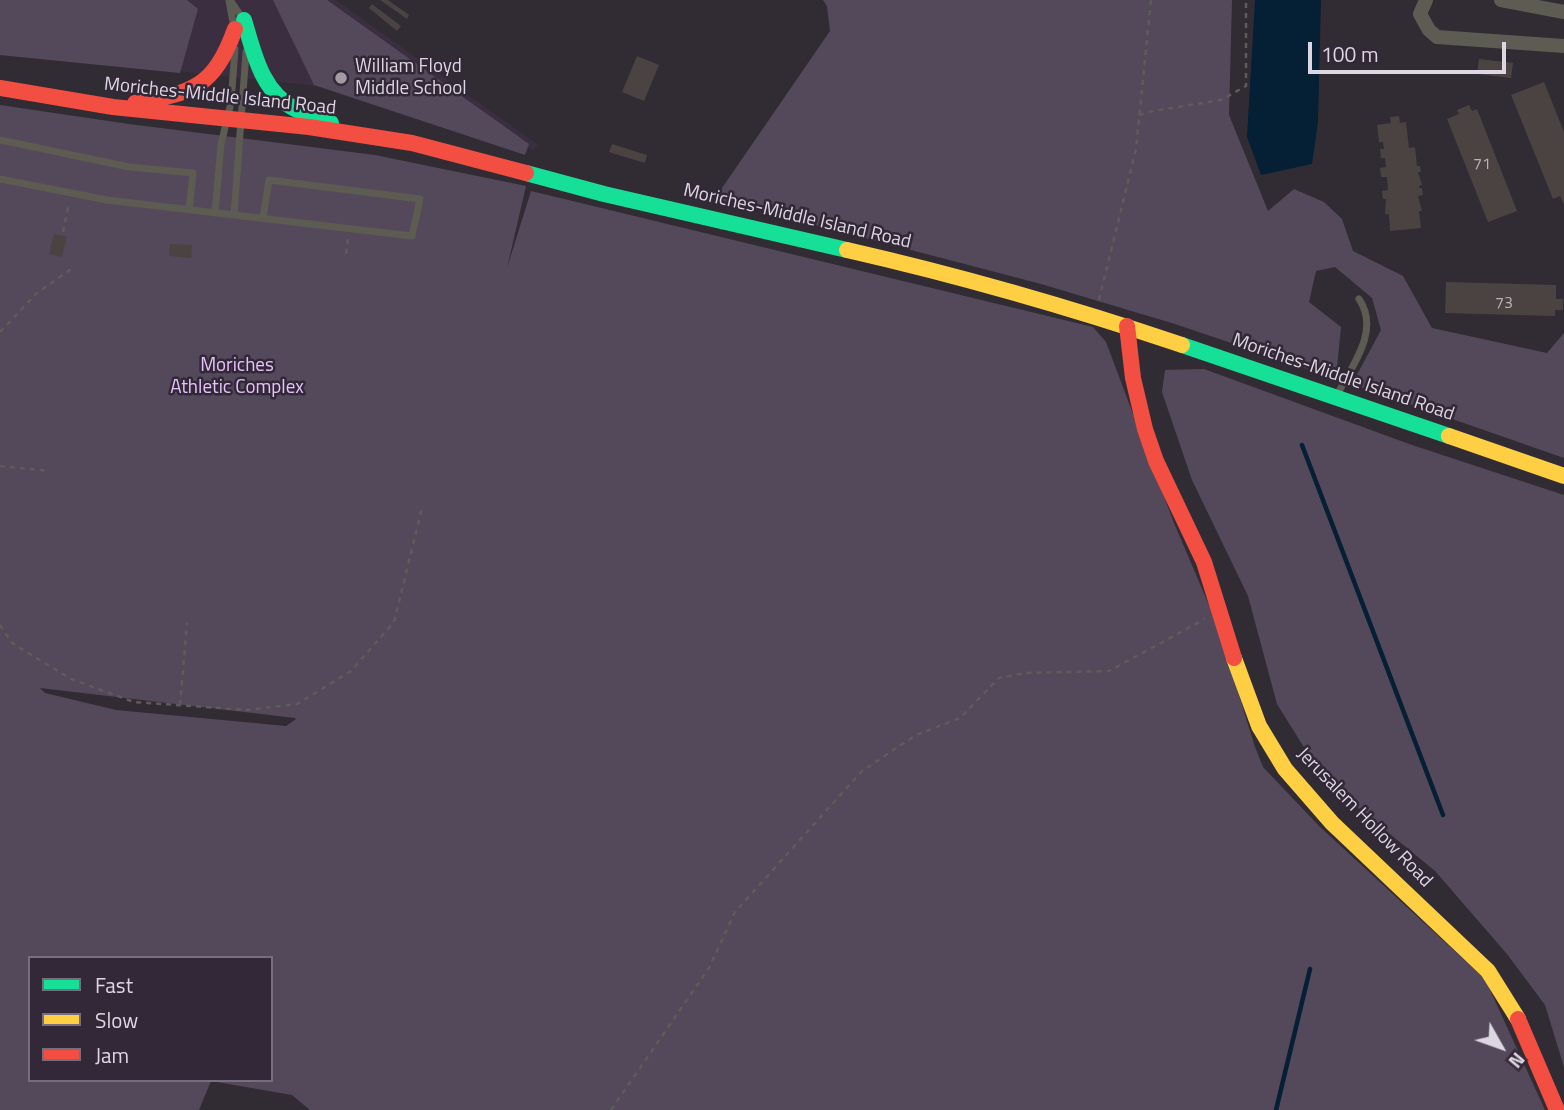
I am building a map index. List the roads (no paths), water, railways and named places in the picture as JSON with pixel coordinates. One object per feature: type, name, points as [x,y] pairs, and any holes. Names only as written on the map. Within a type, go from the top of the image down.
[{"type":"main road","points":[[113,107],[172,97],[189,92],[203,83],[222,60],[239,24]]},
{"type":"main road","points":[[239,24],[262,75],[278,97],[296,109],[361,134]]},
{"type":"main road","name":"Moriches-Middle Island Road","points":[[0,88],[113,107],[361,134],[438,148],[604,194],[942,272],[1026,294],[1098,317],[1564,476]]},
{"type":"main road","name":"Jerusalem Hollow Road","points":[[1127,327],[1136,388],[1151,445],[1204,560],[1253,709],[1275,756],[1342,831],[1488,971],[1523,1026],[1558,1110]]},
{"type":"street","points":[[1426,0],[1420,14],[1429,30],[1437,37],[1564,47]]},
{"type":"street","points":[[1501,0],[1564,12]]},
{"type":"lane","points":[[215,213],[221,144],[234,121],[246,51],[229,0]]},
{"type":"lane","points":[[229,0],[239,24],[235,50],[234,215]]},
{"type":"lane","points":[[0,140],[129,167],[193,173],[189,210]]},
{"type":"lane","points":[[0,180],[107,200],[412,236],[420,199],[269,180],[263,218]]},
{"type":"lane","points":[[1336,397],[1364,343],[1367,320],[1359,299]]},
{"type":"water","points":[[1255,0],[1321,0],[1318,122],[1312,164],[1261,175],[1247,137]]},
{"type":"waterway","points":[[1302,445],[1443,815]]},
{"type":"waterway","points":[[1276,1110],[1310,969]]},
{"type":"place","name":"William Floyd Middle School","points":[[341,78]]},
{"type":"park label","name":"Moriches Athletic Complex","points":[[237,377]]}]
